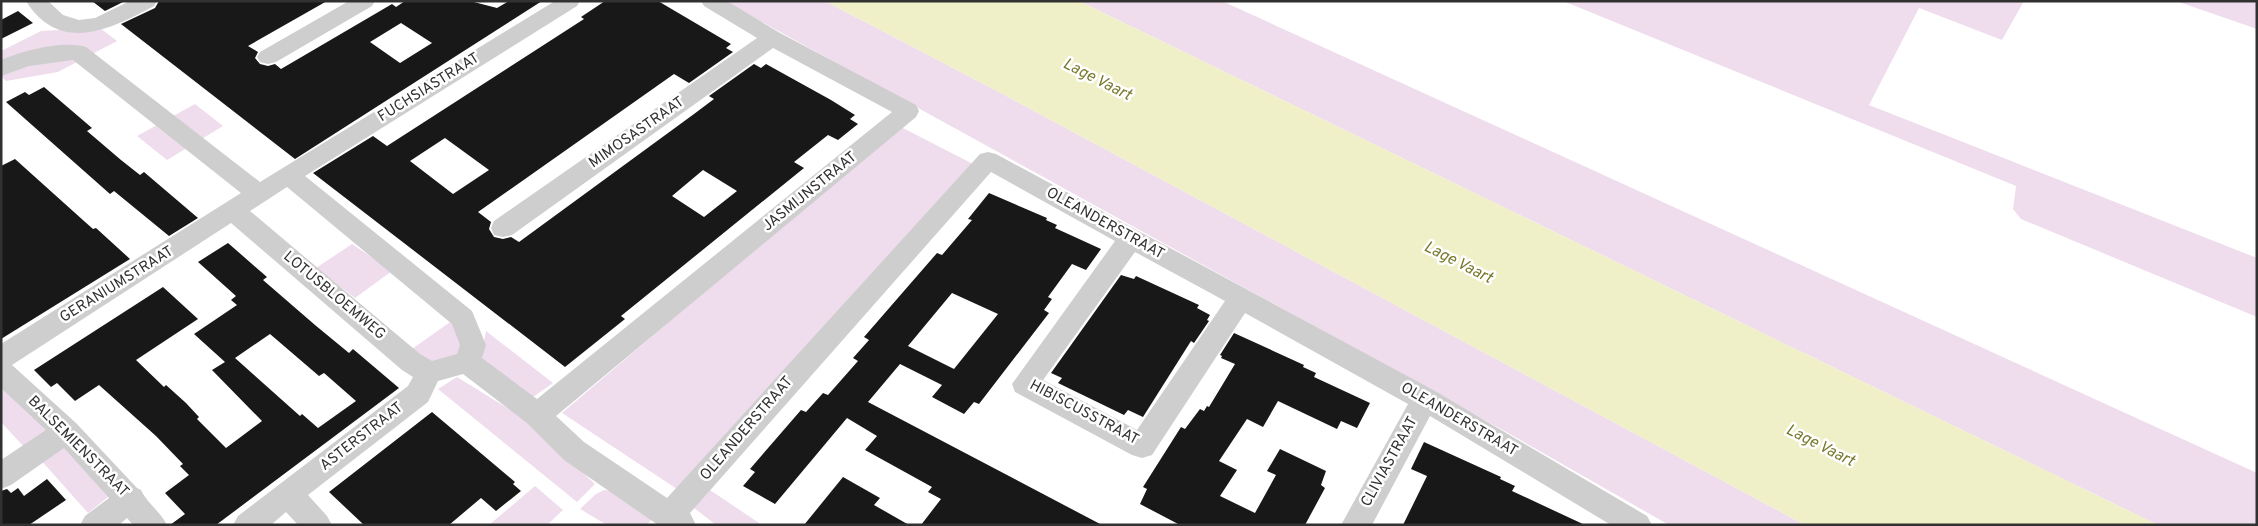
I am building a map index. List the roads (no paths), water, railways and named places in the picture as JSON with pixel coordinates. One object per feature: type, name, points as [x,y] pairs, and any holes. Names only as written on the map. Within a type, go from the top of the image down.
[{"type":"street","points":[[36,1],[57,20],[76,27],[106,22],[148,1]]},
{"type":"street","points":[[268,57],[365,1]]},
{"type":"street","name":"FUCHSIASTRAAT","points":[[288,175],[570,1]]},
{"type":"street","name":"JASMIJNSTRAAT","points":[[537,415],[908,111],[772,38],[711,1]]},
{"type":"street","points":[[51,54],[76,27]]},
{"type":"street","name":"MIMOSASTRAAT","points":[[503,228],[772,38]]},
{"type":"street","points":[[1,69],[14,62],[51,54],[78,52],[259,194]]},
{"type":"street","name":"OLEANDERSTRAAT","points":[[676,521],[988,160],[1425,399],[1604,516],[1637,525]]},
{"type":"street","points":[[233,211],[288,175],[463,318],[473,345],[467,362]]},
{"type":"street","name":"GERANIUMSTRAAT","points":[[1,358],[233,211]]},
{"type":"street","name":"LOTUSBLOEMWEG","points":[[233,211],[411,362],[430,373]]},
{"type":"street","name":"HIBISCUSSTRAAT","points":[[1130,239],[1025,384],[1142,446],[1241,298]]},
{"type":"street","points":[[467,362],[537,415],[574,451],[676,521]]},
{"type":"street","points":[[430,373],[467,362]]},
{"type":"street","name":"BALSEMIENSTRAAT","points":[[1,371],[66,431],[152,525]]},
{"type":"street","name":"ASTERSTRAAT","points":[[248,525],[418,394],[430,373]]},
{"type":"street","name":"CLIVIASTRAAT","points":[[1356,525],[1425,399]]},
{"type":"street","points":[[1,476],[66,431]]},
{"type":"street","points":[[288,494],[317,525]]},
{"type":"street","points":[[95,525],[130,499]]},
{"type":"water","name":"Lage Vaart","points":[[825,1],[1079,1],[2158,525],[1805,525],[999,92]]}]
